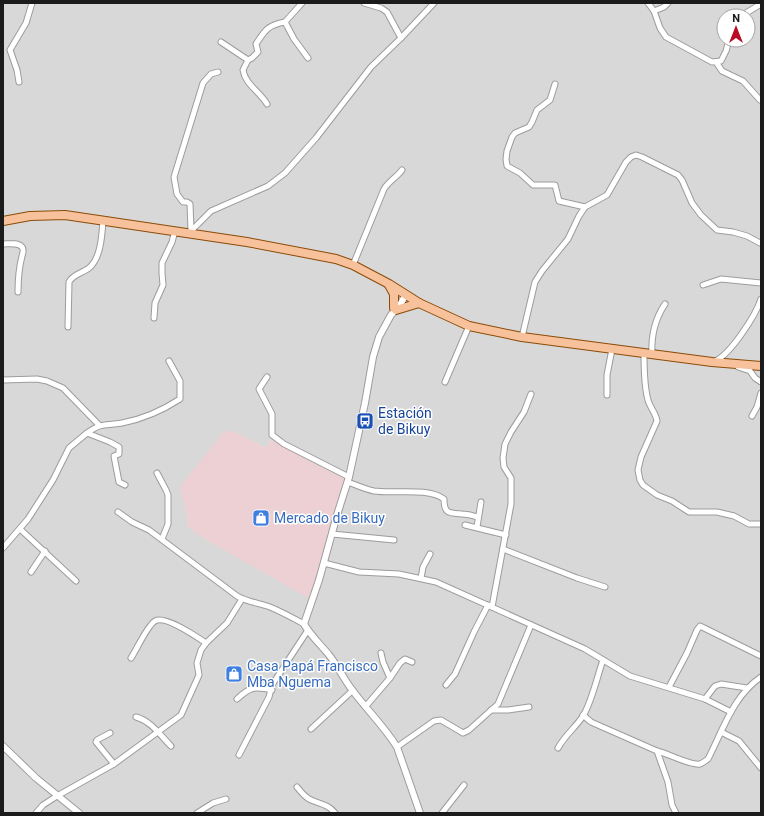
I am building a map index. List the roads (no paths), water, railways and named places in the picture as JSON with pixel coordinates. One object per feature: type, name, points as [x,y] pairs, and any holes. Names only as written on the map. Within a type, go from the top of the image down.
[{"type":"main road","points":[[3,221],[39,215],[65,215],[190,232],[336,259],[353,265],[389,284],[419,303],[469,326],[522,337],[734,365],[761,366]]},
{"type":"main road","points":[[389,284],[394,294],[394,310],[419,303]]},
{"type":"street","points":[[19,82],[17,70],[10,50],[26,23],[32,3]]},
{"type":"street","points":[[267,104],[245,77],[243,70],[248,60],[258,52],[256,44],[268,28],[273,24],[284,22],[302,3]]},
{"type":"street","points":[[364,3],[381,8],[387,12],[401,38]]},
{"type":"street","points":[[190,232],[211,211],[268,186],[285,173],[316,138],[370,67],[401,38],[434,3]]},
{"type":"street","points":[[648,3],[654,11],[660,28],[666,37],[712,62],[721,61],[726,48]]},
{"type":"street","points":[[654,11],[664,7],[668,3]]},
{"type":"street","points":[[284,22],[308,58]]},
{"type":"street","points":[[221,42],[248,60]]},
{"type":"street","points":[[716,62],[722,71],[743,81],[760,100]]},
{"type":"street","points":[[190,232],[190,204],[183,202],[177,194],[174,177],[203,83],[211,74],[218,72]]},
{"type":"street","points":[[555,84],[550,100],[537,110],[529,127],[515,133],[512,137],[507,151],[506,163],[507,166],[520,173],[533,185],[555,185],[559,201],[585,207]]},
{"type":"street","points":[[522,337],[535,282],[542,270],[568,239],[578,216],[585,207],[591,202],[606,195],[626,162],[631,157],[636,155],[678,175],[682,180],[692,203],[701,215],[717,230],[747,236],[761,243]]},
{"type":"street","points":[[353,265],[387,185],[402,170]]},
{"type":"street","points":[[68,327],[69,282],[71,278],[88,269],[92,265],[101,244],[103,220]]},
{"type":"street","points":[[154,318],[155,303],[163,285],[162,263],[172,242],[175,231]]},
{"type":"street","points":[[3,244],[16,244],[21,245],[23,248],[23,253],[18,268],[18,292]]},
{"type":"street","points":[[703,285],[721,279],[761,282]]},
{"type":"street","points":[[304,624],[324,563],[348,480],[365,403],[373,357],[380,337],[394,310],[402,302],[404,293]]},
{"type":"street","points":[[712,362],[723,356],[738,339],[754,314],[761,299]]},
{"type":"street","points":[[664,304],[653,331],[652,343],[644,372],[648,400],[657,421],[641,457],[638,470],[640,480],[643,485],[650,490],[690,512],[717,512],[734,516],[749,524],[761,524]]},
{"type":"street","points":[[445,382],[469,326]]},
{"type":"street","points":[[606,395],[607,374],[612,349]]},
{"type":"street","points":[[3,548],[20,529],[53,480],[69,448],[99,425],[123,423],[158,412],[180,399],[180,381],[169,361]]},
{"type":"street","points":[[734,365],[750,371],[754,378],[761,382]]},
{"type":"street","points":[[267,377],[259,389],[272,414],[271,433],[284,444],[348,480],[374,491],[414,492],[440,496],[444,499],[444,506],[446,510],[451,514],[464,514],[478,517]]},
{"type":"street","points":[[3,380],[37,379],[52,383],[62,388],[99,425]]},
{"type":"street","points":[[752,416],[758,407],[761,393]]},
{"type":"street","points":[[446,685],[455,674],[474,632],[490,606],[506,535],[511,504],[511,478],[504,467],[503,458],[505,444],[510,432],[524,412],[531,394]]},
{"type":"street","points":[[87,433],[119,447],[119,454],[114,456],[119,482],[125,485]]},
{"type":"street","points":[[157,473],[168,495],[168,524],[162,539]]},
{"type":"street","points":[[477,527],[481,502]]},
{"type":"street","points":[[118,512],[132,522],[150,530],[230,592],[242,599],[270,607],[304,624],[330,657],[352,691],[384,728],[396,747],[420,813]]},
{"type":"street","points":[[465,525],[506,535]]},
{"type":"street","points":[[20,529],[76,581]]},
{"type":"street","points":[[332,534],[394,540]]},
{"type":"street","points":[[503,549],[577,578],[605,587]]},
{"type":"street","points":[[31,572],[45,551]]},
{"type":"street","points":[[421,578],[423,567],[430,554]]},
{"type":"street","points":[[324,563],[359,572],[399,574],[436,582],[585,649],[630,676],[705,699],[731,712]]},
{"type":"street","points":[[36,813],[43,805],[57,796],[114,764],[181,715],[199,675],[197,663],[201,650],[206,643],[227,623],[242,599]]},
{"type":"street","points":[[131,658],[152,624],[159,620],[166,621],[180,627],[206,643]]},
{"type":"street","points":[[396,747],[434,721],[441,720],[463,734],[498,704],[531,625]]},
{"type":"street","points":[[669,687],[700,626],[761,656]]},
{"type":"street","points":[[239,756],[272,690],[272,685],[308,630]]},
{"type":"street","points":[[381,653],[390,678]]},
{"type":"street","points":[[366,706],[403,660],[412,662]]},
{"type":"street","points":[[558,748],[583,715],[603,660]]},
{"type":"street","points":[[583,715],[591,722],[657,751],[666,753],[690,764],[700,764],[708,759],[720,732],[747,688],[761,677]]},
{"type":"street","points":[[705,699],[715,686],[721,684],[747,688]]},
{"type":"street","points":[[237,699],[250,689],[261,688],[272,690]]},
{"type":"street","points":[[311,729],[352,691]]},
{"type":"street","points":[[498,704],[500,710]]},
{"type":"street","points":[[491,710],[529,707]]},
{"type":"street","points":[[136,717],[144,719],[171,746]]},
{"type":"street","points":[[720,732],[739,741],[761,768]]},
{"type":"street","points":[[110,733],[96,741],[96,744],[114,764]]},
{"type":"street","points":[[3,746],[16,760],[79,813]]},
{"type":"street","points":[[657,751],[668,782],[672,805],[676,813]]},
{"type":"street","points":[[442,813],[464,785]]},
{"type":"street","points":[[297,787],[310,800],[326,805],[335,813]]},
{"type":"street","points":[[197,813],[213,803],[226,799]]},
{"type":"place","name":"Estación de Bikuy","points":[[365,421]]},
{"type":"place","name":"Mercado de Bikuy","points":[[261,518]]},
{"type":"place","name":"Casa Papá Francisco Mba Nguema","points":[[234,674]]}]
